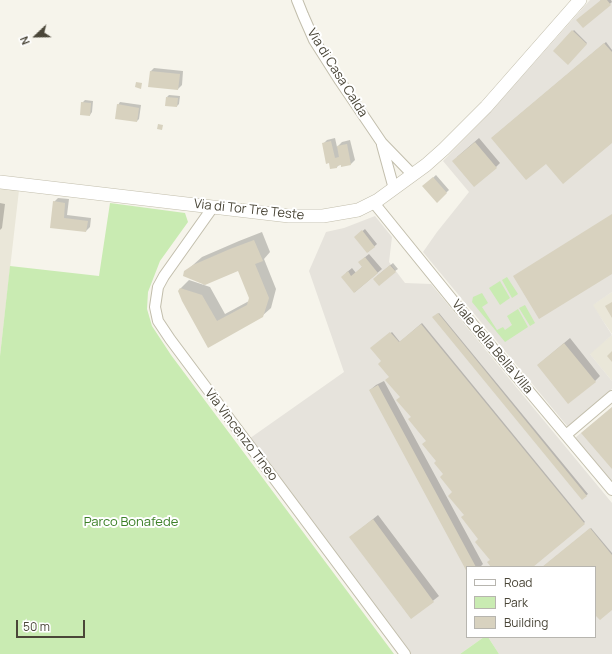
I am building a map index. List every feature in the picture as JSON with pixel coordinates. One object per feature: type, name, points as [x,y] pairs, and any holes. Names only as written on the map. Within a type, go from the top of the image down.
[{"type":"street","name":"Via di Casa Calda","points":[[297,0],[314,40],[382,143],[413,175]]},
{"type":"street","name":"Via di Tor Tre Teste","points":[[0,182],[289,216],[316,216],[353,211],[374,203],[438,155],[465,128],[580,0]]},
{"type":"street","name":"Via di Casa Calda","points":[[382,143],[394,188]]},
{"type":"street","name":"Viale della Bella Villa","points":[[374,203],[455,303],[612,490]]},
{"type":"street","name":"Via Vincenzo Tineo","points":[[213,207],[164,276],[158,287],[155,306],[158,321],[405,654]]},
{"type":"street","points":[[566,435],[612,396]]},
{"type":"shaded area","points":[[590,0],[612,0],[612,292],[593,305],[612,335],[590,354],[612,381],[612,389],[568,427],[423,252],[469,192],[443,161],[484,119]]},
{"type":"shaded area","points":[[0,188],[19,190],[0,356]]},
{"type":"shaded area","points":[[375,216],[392,237],[389,262],[405,283],[431,284],[612,503],[612,654],[499,654],[489,638],[596,638],[596,566],[466,566],[466,638],[483,638],[460,654],[405,654],[246,441],[344,372],[309,271],[326,232],[344,228]]},
{"type":"shaded area","points":[[612,292],[612,334],[592,305]]},
{"type":"shaded area","points":[[612,335],[612,381],[589,353]]},
{"type":"shaded area","points":[[612,407],[612,482],[575,438]]},
{"type":"green space","name":"Parco Bonafede","points":[[110,203],[185,213],[188,222],[160,261],[148,292],[147,309],[152,326],[171,355],[394,654],[0,654],[0,356],[10,266],[99,276]]},
{"type":"green space","points":[[507,277],[518,294],[512,298],[502,280]]},
{"type":"green space","points":[[500,281],[510,298],[500,305],[489,288]]},
{"type":"green space","points":[[482,293],[488,303],[482,307],[497,330],[503,327],[505,330],[512,325],[507,316],[518,309],[528,327],[505,342],[472,302],[473,297]]},
{"type":"green space","points":[[525,305],[535,323],[530,326],[519,308]]},
{"type":"green space","points":[[483,638],[489,638],[499,654],[460,654]]},
{"type":"building","points":[[601,0],[607,0],[611,5],[583,28],[576,20]]},
{"type":"building","points":[[572,30],[587,44],[568,65],[553,51]]},
{"type":"building","points":[[604,43],[612,52],[612,143],[563,184],[546,164],[526,180],[491,138]]},
{"type":"building","points":[[150,71],[180,74],[178,90],[148,87]]},
{"type":"building","points":[[136,82],[142,83],[141,89],[135,87]]},
{"type":"building","points":[[166,97],[178,98],[177,107],[165,106]]},
{"type":"building","points":[[81,102],[91,103],[90,116],[80,115]]},
{"type":"building","points":[[117,104],[139,108],[137,122],[115,119]]},
{"type":"building","points":[[158,124],[163,125],[162,130],[157,129]]},
{"type":"building","points":[[331,141],[335,158],[339,157],[337,146],[347,144],[351,165],[341,167],[341,165],[337,166],[337,168],[330,169],[329,163],[326,164],[322,143]]},
{"type":"building","points":[[475,142],[497,168],[474,187],[452,161]]},
{"type":"building","points":[[433,177],[447,193],[437,203],[422,186]]},
{"type":"building","points":[[53,201],[65,203],[64,218],[88,221],[86,232],[50,228]]},
{"type":"building","points":[[612,214],[612,274],[539,319],[513,276]]},
{"type":"building","points":[[362,230],[375,247],[367,253],[354,237]]},
{"type":"building","points":[[254,240],[263,261],[255,264],[269,298],[263,317],[208,348],[182,301],[178,291],[180,288],[202,295],[217,321],[247,305],[249,298],[238,271],[205,285],[183,276],[184,271],[193,265]]},
{"type":"building","points":[[365,257],[378,273],[354,293],[341,277],[348,271],[351,276],[362,267],[358,262]]},
{"type":"building","points":[[390,265],[396,272],[379,286],[373,279]]},
{"type":"building","points":[[612,302],[612,318],[605,306]]},
{"type":"building","points":[[438,313],[587,496],[582,500],[432,317]]},
{"type":"building","points":[[421,324],[585,524],[534,566],[490,566],[487,562],[490,560],[475,542],[478,539],[461,517],[464,515],[448,496],[452,492],[440,477],[443,474],[434,463],[436,461],[422,444],[426,441],[408,419],[411,417],[396,400],[400,397],[385,380],[389,377],[378,364],[381,361],[370,348],[390,332],[399,342]]},
{"type":"building","points":[[564,343],[596,382],[568,404],[537,365]]},
{"type":"building","points":[[612,351],[612,362],[607,356]]},
{"type":"building","points":[[378,385],[475,566],[466,566],[466,570],[369,390]]},
{"type":"building","points":[[612,407],[612,469],[581,433]]},
{"type":"building","points":[[373,519],[434,602],[411,619],[349,537]]},
{"type":"building","points":[[590,528],[612,555],[612,610],[600,620],[596,616],[596,566],[543,566]]}]
